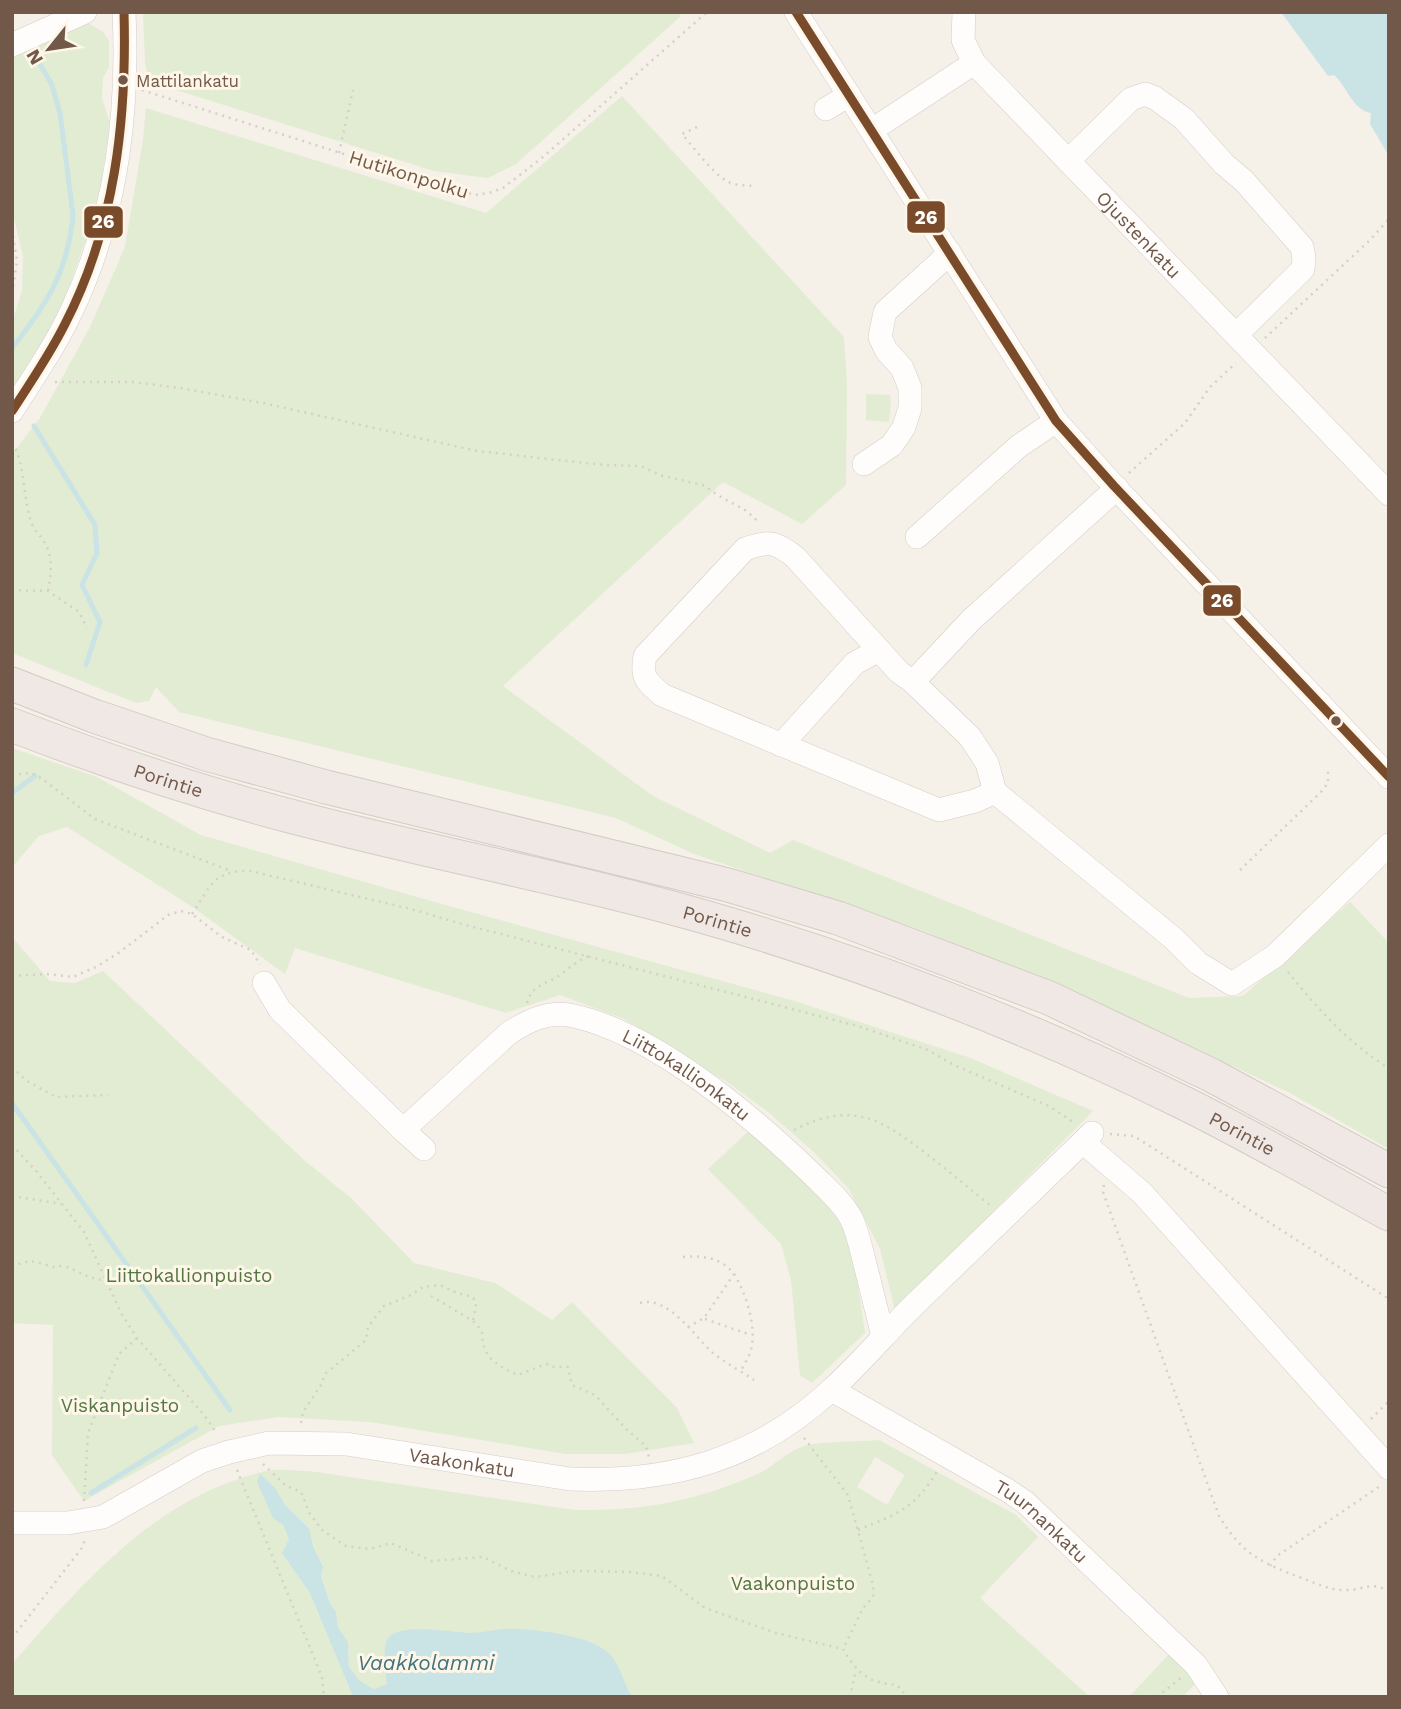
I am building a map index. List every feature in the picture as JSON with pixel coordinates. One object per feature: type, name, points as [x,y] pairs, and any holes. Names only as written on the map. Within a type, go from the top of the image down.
[{"type":"highway","name":"Porintie","points":[[12,684],[94,716],[206,754],[326,787],[728,885],[838,918],[1049,998],[1211,1075],[1389,1171]]},
{"type":"highway","name":"Porintie","points":[[12,725],[78,750],[207,792],[318,824],[718,921],[917,986],[1042,1038],[1187,1105],[1389,1214]]},
{"type":"street","points":[[12,45],[85,12]]},
{"type":"street","points":[[12,411],[72,310],[91,265],[107,215],[117,160],[125,83],[124,12]]},
{"type":"street","points":[[796,12],[1056,421],[1389,777]]},
{"type":"street","points":[[872,131],[974,63],[962,40],[960,16]]},
{"type":"street","name":"Ojustenkatu","points":[[974,63],[1389,494]]},
{"type":"street","points":[[1068,161],[1131,99],[1145,94],[1155,98],[1184,120],[1224,164],[1244,181],[1302,247],[1304,258],[1303,269],[1243,343]]},
{"type":"street","points":[[826,110],[849,95]]},
{"type":"street","points":[[864,464],[892,445],[904,427],[910,408],[910,387],[902,368],[886,350],[880,337],[885,312],[950,253]]},
{"type":"street","points":[[917,537],[1019,446],[1056,421]]},
{"type":"street","points":[[914,682],[971,620],[1116,487]]},
{"type":"street","points":[[995,792],[975,802],[939,810],[662,695],[646,681],[643,669],[645,656],[745,549],[761,543],[779,544],[795,557],[900,672],[914,682],[970,737],[988,763],[995,792],[1174,939],[1198,963],[1232,984],[1275,956],[1389,845]]},
{"type":"street","points":[[781,745],[855,663],[879,650]]},
{"type":"street","points":[[264,983],[279,1010],[424,1149]]},
{"type":"street","name":"Liittokallionkatu","points":[[403,1130],[491,1049],[527,1021],[550,1015],[573,1016],[614,1030],[654,1049],[709,1087],[776,1140],[837,1199],[851,1217],[858,1237],[883,1336]]},
{"type":"street","points":[[1088,1137],[1111,1167],[1142,1193],[1389,1468]]},
{"type":"street","name":"Vaakonkatu","points":[[12,1523],[53,1524],[82,1514],[103,1517],[202,1461],[224,1444],[252,1446],[293,1441],[346,1444],[570,1479],[608,1481],[658,1476],[717,1461],[758,1443],[811,1408],[832,1390],[883,1336],[993,1239],[1006,1217],[1088,1137]]},
{"type":"street","name":"Tuurnankatu","points":[[832,1390],[1025,1502],[1196,1665],[1217,1697]]},
{"type":"path","name":"Hutikonpolku","points":[[139,89],[475,195],[503,188],[543,157],[707,12]]},
{"type":"path","points":[[339,153],[353,90]]},
{"type":"path","points":[[697,127],[682,134],[700,156],[726,181],[735,185],[753,186]]},
{"type":"path","points":[[1116,487],[1185,423],[1243,343],[1370,240],[1389,219]]},
{"type":"path","points":[[12,229],[17,261],[12,294]]},
{"type":"path","points":[[45,381],[131,382],[180,388],[263,403],[477,452],[640,466],[663,476],[704,485],[745,510],[779,544]]},
{"type":"path","points":[[12,443],[19,454],[32,523],[42,535],[50,556],[48,591]]},
{"type":"path","points":[[12,590],[48,591],[79,612],[87,628]]},
{"type":"path","points":[[1240,870],[1321,792],[1328,783],[1328,768]]},
{"type":"path","points":[[12,775],[31,773],[95,819],[231,871],[250,871],[411,909],[858,1026],[928,1050],[954,1065],[1049,1106],[1067,1116],[1088,1137],[1134,1136],[1389,1299]]},
{"type":"path","points":[[192,914],[218,878],[231,871]]},
{"type":"path","points":[[12,976],[47,974],[73,977],[120,953],[168,915],[181,911],[192,914],[222,937],[251,950],[260,962],[264,983]]},
{"type":"path","points":[[527,1021],[527,999],[533,989],[561,974],[574,962],[589,956]]},
{"type":"path","points":[[1275,956],[1305,993],[1344,1033],[1372,1058],[1389,1068]]},
{"type":"path","points":[[12,1067],[27,1081],[56,1097],[108,1095]]},
{"type":"path","points":[[776,1140],[797,1128],[824,1118],[843,1115],[877,1121],[1006,1217]]},
{"type":"path","points":[[12,1145],[84,1232],[121,1314],[137,1338],[204,1415],[224,1444],[322,1676],[324,1697]]},
{"type":"path","points":[[1111,1167],[1103,1192],[1219,1516],[1229,1534],[1261,1563],[1324,1587],[1348,1591],[1373,1585],[1389,1591]]},
{"type":"path","points":[[12,1196],[63,1204]]},
{"type":"path","points":[[683,1257],[716,1259],[726,1264],[748,1301],[751,1351],[741,1371]]},
{"type":"path","points":[[12,1267],[35,1261],[52,1267],[60,1266],[90,1279],[106,1280]]},
{"type":"path","points":[[688,1327],[704,1318],[734,1274]]},
{"type":"path","points":[[300,1426],[303,1412],[325,1374],[366,1340],[368,1327],[384,1306],[423,1287],[440,1285],[473,1297],[476,1304],[472,1321]]},
{"type":"path","points":[[430,1296],[472,1321],[482,1331],[482,1342],[496,1365],[518,1375],[546,1364],[568,1367],[572,1385],[596,1395],[627,1430],[646,1446],[658,1476]]},
{"type":"path","points":[[640,1303],[657,1303],[688,1327],[714,1353],[754,1380]]},
{"type":"path","points":[[704,1318],[751,1335]]},
{"type":"path","points":[[12,1638],[82,1548],[85,1534],[82,1514],[88,1433],[119,1354],[137,1338]]},
{"type":"path","points":[[1357,1433],[1389,1401]]},
{"type":"path","points":[[811,1408],[803,1436],[848,1495],[873,1585],[873,1597],[863,1608],[843,1649]]},
{"type":"path","points":[[252,1446],[272,1474],[285,1485],[301,1492],[310,1514],[323,1531],[346,1546],[369,1549],[391,1543],[432,1561],[484,1557],[511,1571],[535,1577],[575,1571],[631,1572],[662,1576],[705,1608],[776,1633],[843,1649],[856,1670],[879,1682],[891,1682],[907,1697]]},
{"type":"path","points":[[858,1530],[890,1517],[920,1498],[946,1455]]},
{"type":"path","points":[[1270,1566],[1277,1556],[1389,1480]]},
{"type":"path","points":[[1157,1697],[1196,1665]]},
{"type":"path","points":[[850,1697],[856,1670]]},
{"type":"green space","points":[[143,12],[678,12],[681,16],[516,164],[488,178],[434,171],[157,84],[148,76],[145,63]]},
{"type":"green space","points":[[86,22],[103,32],[109,41],[109,67],[103,78],[102,98],[110,123],[98,206],[66,295],[41,348],[12,388],[12,322],[22,291],[23,256],[12,210],[12,58]]},
{"type":"green space","points":[[622,96],[844,337],[847,385],[846,485],[802,524],[723,482],[503,686],[653,796],[770,853],[793,840],[1189,998],[1243,996],[1350,902],[1389,943],[1389,1149],[1290,1093],[1104,1006],[926,932],[694,854],[616,818],[179,712],[156,687],[149,701],[136,703],[12,653],[12,454],[40,418],[90,327],[125,247],[146,108],[486,213]]},
{"type":"green space","points":[[866,394],[890,395],[889,422],[866,420]]},
{"type":"green space","points":[[12,748],[97,777],[201,835],[791,1000],[968,1057],[1093,1111],[895,1310],[880,1249],[849,1189],[814,1152],[768,1112],[727,1082],[624,1019],[560,995],[506,1013],[295,948],[285,974],[191,906],[67,827],[39,836],[12,867]]},
{"type":"green space","points":[[12,937],[50,981],[75,983],[103,971],[304,1160],[351,1198],[414,1263],[495,1283],[552,1320],[572,1302],[677,1408],[694,1443],[625,1454],[566,1454],[370,1422],[278,1417],[219,1426],[84,1501],[52,1455],[53,1325],[12,1323]]},
{"type":"green space","points":[[753,1127],[836,1210],[851,1239],[865,1333],[812,1383],[800,1375],[791,1280],[781,1244],[708,1169]]},
{"type":"green space","name":"Vaakonpuisto","points":[[879,1440],[1016,1515],[1038,1537],[980,1598],[1090,1697],[545,1697],[385,1645],[388,1684],[374,1689],[360,1681],[349,1667],[348,1642],[338,1627],[336,1612],[330,1603],[321,1575],[323,1565],[313,1546],[309,1528],[286,1506],[275,1488],[289,1539],[283,1553],[310,1593],[353,1697],[12,1697],[12,1664],[66,1603],[124,1546],[190,1500],[226,1483],[266,1471],[309,1471],[575,1510],[622,1509],[666,1503],[731,1485],[760,1473],[804,1446]],"holes":[[[875,1457],[905,1475],[887,1505],[857,1487]]]},
{"type":"green space","points":[[1169,1654],[1198,1681],[1182,1697],[1129,1697]]},
{"type":"water","points":[[1281,12],[1389,12],[1389,156],[1370,124],[1371,113],[1354,103],[1334,75],[1328,76]]},
{"type":"water","name":"Vaakkolammi","points":[[260,1474],[275,1488],[286,1506],[309,1528],[313,1546],[323,1566],[321,1576],[336,1612],[338,1627],[348,1642],[349,1667],[360,1681],[374,1689],[387,1684],[386,1642],[395,1633],[404,1630],[471,1633],[523,1629],[572,1637],[602,1648],[617,1664],[632,1697],[353,1697],[310,1593],[282,1553],[289,1539],[283,1525],[273,1518],[257,1482]]},
{"type":"waterway","points":[[12,348],[36,317],[61,271],[73,215],[60,113],[52,85],[35,56]]},
{"type":"waterway","points":[[34,426],[95,525],[97,553],[82,585],[100,622],[86,665]]},
{"type":"waterway","points":[[12,793],[35,776]]},
{"type":"waterway","points":[[12,1103],[230,1410]]},
{"type":"waterway","points":[[91,1493],[196,1428]]},
{"type":"transit line","name":"26","points":[[12,411],[65,324],[96,250],[120,133],[124,12]]},
{"type":"transit line","name":"26","points":[[796,12],[1056,421],[1389,777]]},
{"type":"place","name":"Mattilankatu","points":[[123,80]]},
{"type":"park label","name":"Liittokallionpuisto","points":[[189,1275]]},
{"type":"park label","name":"Viskanpuisto","points":[[120,1405]]}]
